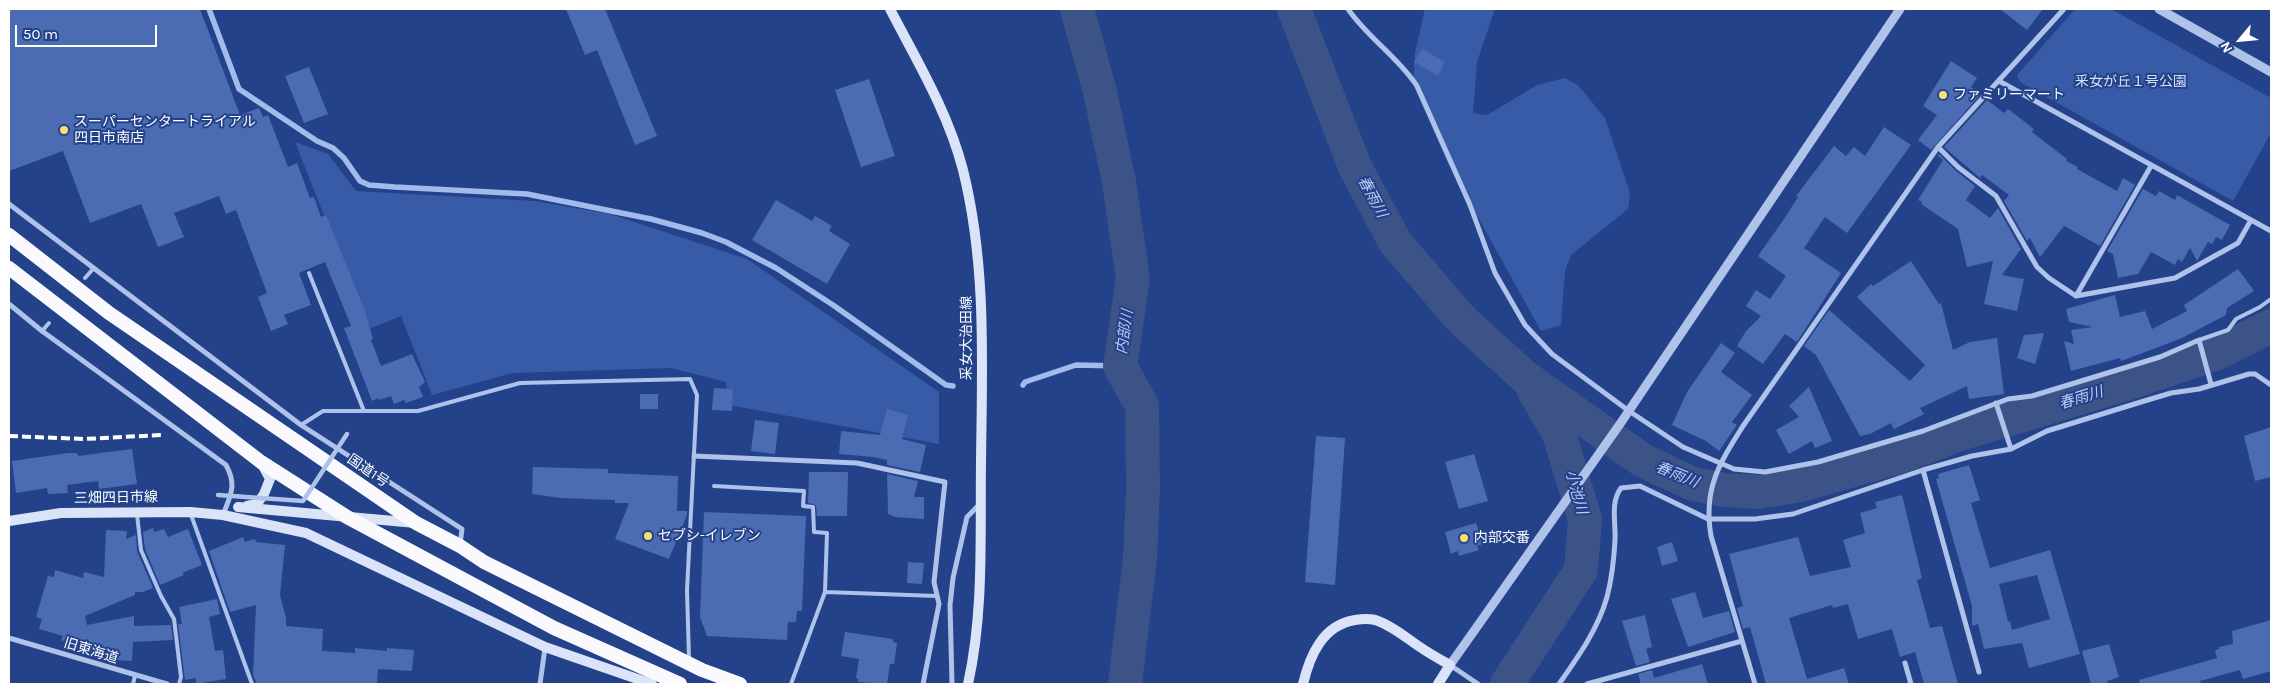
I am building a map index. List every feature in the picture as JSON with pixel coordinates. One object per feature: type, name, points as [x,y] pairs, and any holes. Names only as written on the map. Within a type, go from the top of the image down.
[{"type":"highway","name":"国道1号","points":[[9,235],[109,313],[416,523],[460,546],[484,562],[689,663],[740,684]]},
{"type":"highway","points":[[9,268],[261,462],[347,518],[554,628],[680,684]]},
{"type":"main road","name":"采女大治田線","points":[[890,9],[938,100],[950,130],[972,209],[982,302],[980,600],[976,649],[968,684]]},
{"type":"main road","points":[[223,515],[238,507],[257,504],[264,494],[270,479],[261,462]]},
{"type":"main road","points":[[238,507],[416,523]]},
{"type":"main road","name":"三畑四日市線","points":[[9,521],[61,513],[190,512],[223,515],[306,533],[546,647],[652,684]]},
{"type":"main road","points":[[1304,684],[1312,655],[1323,637],[1332,628],[1345,621],[1362,619],[1376,620],[1393,628],[1450,665],[1438,684]]},
{"type":"street","points":[[1348,9],[1367,33],[1407,71],[1417,86],[1470,205],[1495,272],[1525,324],[1552,354],[1628,411],[1683,447],[1734,470],[1765,472],[1818,462],[1923,431],[2008,399],[2032,396],[2160,357],[2199,340],[2211,384]]},
{"type":"street","points":[[1478,684],[1450,665],[1620,424],[1900,9]]},
{"type":"street","points":[[1755,684],[1708,519],[1708,506],[1716,474],[1721,463],[1743,426],[1938,147],[2064,9]]},
{"type":"street","points":[[2159,9],[2271,72]]},
{"type":"street","points":[[1999,81],[2271,231]]},
{"type":"street","points":[[1938,147],[1958,167],[1996,196],[2038,266],[2049,278],[2076,296],[2175,278],[2238,243],[2251,220]]},
{"type":"street","points":[[2076,296],[2151,166]]},
{"type":"street","points":[[9,204],[302,425],[462,529],[460,546]]},
{"type":"street","points":[[9,304],[42,331],[226,464],[233,477],[232,490],[223,515]]},
{"type":"street","points":[[1560,684],[1590,638],[1607,597],[1615,538],[1614,505],[1616,495],[1621,488],[1640,486],[1708,519],[1755,519],[1793,514],[1924,470],[1972,456],[2011,449],[2047,431],[2141,402],[2255,374],[2271,385]]},
{"type":"street","points":[[1996,404],[2011,449]]},
{"type":"street","points":[[218,495],[303,501],[347,434]]},
{"type":"street","points":[[694,456],[857,463],[946,482],[934,582],[939,604],[923,684]]},
{"type":"street","points":[[1924,470],[1979,672]]},
{"type":"street","points":[[952,684],[950,605],[954,578],[968,517],[980,503]]},
{"type":"street","points":[[939,604],[950,605]]},
{"type":"street","name":"旧東海道","points":[[9,638],[167,684]]},
{"type":"street","points":[[1586,684],[1742,641]]},
{"type":"street","points":[[540,684],[546,647]]},
{"type":"street","points":[[1905,663],[1911,684]]},
{"type":"lane","points":[[85,278],[93,269]]},
{"type":"lane","points":[[309,273],[364,411]]},
{"type":"lane","points":[[2199,340],[2228,330],[2236,319],[2271,299]]},
{"type":"lane","points":[[42,331],[50,323]]},
{"type":"lane","points":[[302,425],[323,411],[418,411],[520,383],[690,379],[697,395],[687,590],[689,663]]},
{"type":"lane","points":[[714,486],[804,491],[803,506],[813,507],[814,532],[827,532],[825,592],[791,684]]},
{"type":"lane","points":[[136,512],[141,550],[161,596],[174,619],[181,677],[178,684]]},
{"type":"lane","points":[[190,512],[252,684]]},
{"type":"lane","points":[[825,592],[937,596]]},
{"type":"lane","points":[[133,684],[135,676]]},
{"type":"green space","points":[[1425,9],[1495,9],[1477,62],[1473,113],[1487,115],[1537,85],[1565,78],[1578,85],[1605,118],[1630,193],[1628,209],[1571,255],[1565,271],[1561,325],[1541,331],[1448,163],[1413,85],[1415,53]]},
{"type":"green space","name":"釆女が丘１号公園","points":[[2075,9],[2111,9],[2271,98],[2271,133],[2233,201],[2020,82],[2017,75]]},
{"type":"green space","points":[[295,142],[328,154],[356,191],[535,201],[610,214],[747,259],[939,392],[939,444],[729,405],[726,382],[671,368],[513,373],[432,395],[401,316],[369,329]]},
{"type":"building","points":[[9,9],[200,9],[240,115],[259,108],[263,117],[268,115],[288,167],[297,163],[310,198],[314,197],[321,217],[326,215],[365,311],[373,339],[371,340],[381,366],[412,354],[425,382],[419,387],[423,397],[406,403],[404,400],[394,404],[391,396],[372,401],[344,328],[351,326],[325,262],[299,273],[311,305],[284,315],[288,324],[271,331],[258,297],[267,293],[236,210],[226,214],[219,196],[174,213],[184,237],[158,247],[141,204],[90,223],[63,151],[9,171]]},
{"type":"building","points":[[566,9],[605,9],[657,136],[635,145],[597,50],[585,55]]},
{"type":"building","points":[[2000,9],[2043,9],[2027,30]]},
{"type":"building","points":[[1422,49],[1445,62],[1438,76],[1414,62]]},
{"type":"building","points":[[1951,61],[1977,78],[1971,87],[1980,95],[1931,150],[1918,140],[1937,115],[1923,106]]},
{"type":"building","points":[[309,67],[328,114],[304,123],[285,76]]},
{"type":"building","points":[[869,79],[895,156],[861,167],[835,90]]},
{"type":"building","points":[[1987,100],[2004,113],[2008,109],[2034,129],[2032,132],[2067,159],[2066,161],[2078,167],[2077,169],[2117,191],[2123,178],[2135,185],[2100,246],[2064,226],[2040,257],[2030,238],[2027,241],[2004,201],[2009,195],[1982,175],[1980,178],[1944,147]]},
{"type":"building","points":[[1884,127],[1911,145],[1847,233],[1825,217],[1804,248],[1841,273],[1797,342],[1785,334],[1763,364],[1737,346],[1746,331],[1761,316],[1746,306],[1756,290],[1770,299],[1786,276],[1758,256],[1798,197],[1796,196],[1834,146],[1846,156],[1854,147],[1865,156]]},
{"type":"building","points":[[1939,154],[1975,186],[1966,200],[1990,218],[1998,208],[2021,249],[2002,275],[2024,279],[2017,311],[1984,304],[1993,261],[1967,267],[1958,229],[1918,200],[1943,160],[1937,155]]},
{"type":"building","points":[[2143,189],[2156,196],[2159,191],[2175,200],[2177,195],[2230,225],[2222,240],[2216,237],[2212,244],[2208,242],[2197,261],[2190,248],[2182,262],[2178,259],[2175,265],[2151,252],[2138,274],[2118,278],[2113,254],[2107,251]]},
{"type":"building","points":[[776,200],[812,221],[815,216],[832,226],[829,231],[850,244],[827,284],[752,240]]},
{"type":"building","points":[[1911,261],[1939,304],[1941,303],[1953,350],[1970,342],[1997,338],[2004,394],[1969,399],[1967,386],[1920,408],[1924,414],[1894,429],[1891,423],[1870,434],[1860,436],[1816,355],[1804,346],[1829,310],[1910,381],[1925,365],[1857,297],[1871,284],[1873,286]]},
{"type":"building","points":[[2238,269],[2254,291],[2227,308],[2226,315],[2182,338],[2121,361],[2120,358],[2071,371],[2064,341],[2074,344],[2071,330],[2093,327],[2069,322],[2066,309],[2115,295],[2120,317],[2145,311],[2152,329],[2187,311],[2184,305]]},
{"type":"building","points":[[2044,333],[2035,364],[2017,358],[2024,335]]},
{"type":"building","points":[[1721,343],[1735,353],[1721,372],[1752,395],[1732,422],[1737,425],[1719,451],[1706,441],[1672,425],[1687,392]]},
{"type":"building","points":[[1809,387],[1832,441],[1815,448],[1812,441],[1789,454],[1776,430],[1799,417],[1789,406]]},
{"type":"building","points":[[714,388],[733,389],[732,411],[712,410]]},
{"type":"building","points":[[640,394],[658,394],[658,409],[640,409]]},
{"type":"building","points":[[887,409],[908,415],[902,439],[926,445],[920,472],[887,465],[887,460],[839,454],[841,431],[880,435]]},
{"type":"building","points":[[755,420],[779,423],[775,454],[751,451]]},
{"type":"building","points":[[2271,427],[2271,477],[2255,481],[2244,436]]},
{"type":"building","points":[[1316,436],[1345,438],[1335,585],[1305,582]]},
{"type":"building","points":[[132,449],[137,484],[99,489],[98,481],[67,485],[68,493],[48,494],[47,488],[16,493],[12,461],[68,453],[77,453],[78,456]]},
{"type":"building","points":[[1474,454],[1488,501],[1459,509],[1445,462]]},
{"type":"building","points":[[1969,465],[1980,500],[1971,503],[1990,568],[2050,550],[2080,654],[2029,668],[2022,643],[1984,649],[1978,624],[1972,626],[1972,606],[1936,479],[1939,478],[1938,474]],"holes":[[[2037,575],[2050,619],[2012,630],[2010,621],[2008,622],[1999,584]]]},
{"type":"building","points":[[533,467],[608,469],[608,473],[678,476],[677,511],[687,511],[687,515],[669,559],[615,539],[629,503],[615,503],[615,500],[560,498],[532,494]]},
{"type":"building","points":[[809,472],[848,472],[847,516],[817,516],[816,505],[808,503]]},
{"type":"building","points":[[887,474],[918,481],[914,497],[924,497],[924,519],[896,517],[888,514]]},
{"type":"building","points":[[1902,495],[1922,578],[1917,580],[1930,628],[1942,626],[1958,684],[1924,684],[1915,652],[1900,657],[1892,629],[1858,639],[1848,604],[1833,608],[1832,605],[1789,618],[1807,679],[1844,668],[1849,684],[1766,684],[1750,627],[1743,629],[1737,608],[1743,606],[1729,554],[1798,537],[1810,576],[1851,567],[1843,540],[1865,533],[1860,513],[1877,508],[1875,502]]},
{"type":"building","points":[[704,512],[806,516],[802,611],[797,611],[796,622],[788,622],[787,640],[707,636],[700,617]]},
{"type":"building","name":"内部交番","points":[[1476,523],[1483,544],[1477,546],[1479,550],[1459,556],[1458,551],[1451,554],[1445,532]]},
{"type":"building","points":[[153,528],[154,532],[164,529],[168,537],[188,529],[202,565],[160,585],[145,549],[143,532]]},
{"type":"building","points":[[106,530],[127,531],[126,539],[136,535],[137,551],[153,588],[143,592],[135,592],[135,595],[85,616],[87,625],[134,616],[134,626],[171,625],[173,640],[133,642],[132,661],[116,660],[86,651],[87,648],[61,640],[63,636],[39,629],[42,619],[36,617],[48,576],[54,577],[55,570],[83,578],[84,572],[104,577]]},
{"type":"building","points":[[243,537],[245,542],[255,539],[256,542],[285,545],[280,595],[286,618],[286,626],[323,629],[322,651],[355,653],[355,648],[387,651],[387,648],[414,650],[412,671],[378,669],[377,684],[257,684],[253,675],[256,605],[230,612],[209,551]]},
{"type":"building","points":[[1672,542],[1678,561],[1662,566],[1657,547]]},
{"type":"building","points":[[908,562],[924,563],[922,584],[907,583]]},
{"type":"building","points":[[1695,592],[1703,618],[1729,611],[1735,632],[1688,647],[1671,599]]},
{"type":"building","points":[[217,599],[220,614],[209,617],[215,651],[223,650],[226,679],[196,684],[196,678],[185,680],[178,624],[182,624],[179,607]]},
{"type":"building","points":[[1645,615],[1652,647],[1646,649],[1650,662],[1636,666],[1622,621]]},
{"type":"building","points":[[2271,620],[2271,671],[2243,679],[2240,670],[2200,681],[2201,684],[2140,684],[2139,680],[2217,658],[2215,650],[2219,649],[2219,647],[2233,644],[2232,631]]},
{"type":"building","points":[[845,632],[893,639],[893,642],[897,643],[894,664],[890,664],[887,684],[858,682],[856,678],[859,659],[841,656]]},
{"type":"building","points":[[2109,644],[2119,677],[2107,681],[2108,684],[2091,684],[2082,651]]},
{"type":"building","points":[[1702,664],[1708,684],[1641,684],[1638,674],[1652,670],[1654,678]]},
{"type":"waterway","points":[[209,9],[239,89],[317,141],[333,148],[344,158],[360,181],[369,185],[527,194],[651,219],[702,233],[726,242],[776,268],[833,305],[946,385],[953,386]]},
{"type":"waterway","name":"内部川","points":[[1077,9],[1100,92],[1119,182],[1133,279],[1120,366],[1142,406],[1143,489],[1140,558],[1125,684]]},
{"type":"waterway","name":"春雨川","points":[[1294,9],[1355,167],[1395,242],[1463,321],[1526,378],[1642,460],[1693,484],[1725,490],[1759,492],[1801,485],[1903,456],[1960,434],[2129,383],[2215,354],[2271,326]]},
{"type":"waterway","points":[[1023,385],[1025,382],[1076,365],[1120,366]]},
{"type":"waterway","name":"小池川","points":[[1507,684],[1581,570],[1585,519],[1559,434],[1533,389]]},
{"type":"railway","points":[[9,436],[84,439],[161,435]]},
{"type":"place","name":"ファミリーマート","points":[[1943,95]]},
{"type":"place","name":"スーパーセンタートライアル 四日市南店","points":[[64,130]]},
{"type":"place","name":"セブン-イレブン","points":[[648,536]]},
{"type":"place","name":"内部交番","points":[[1464,538]]}]
